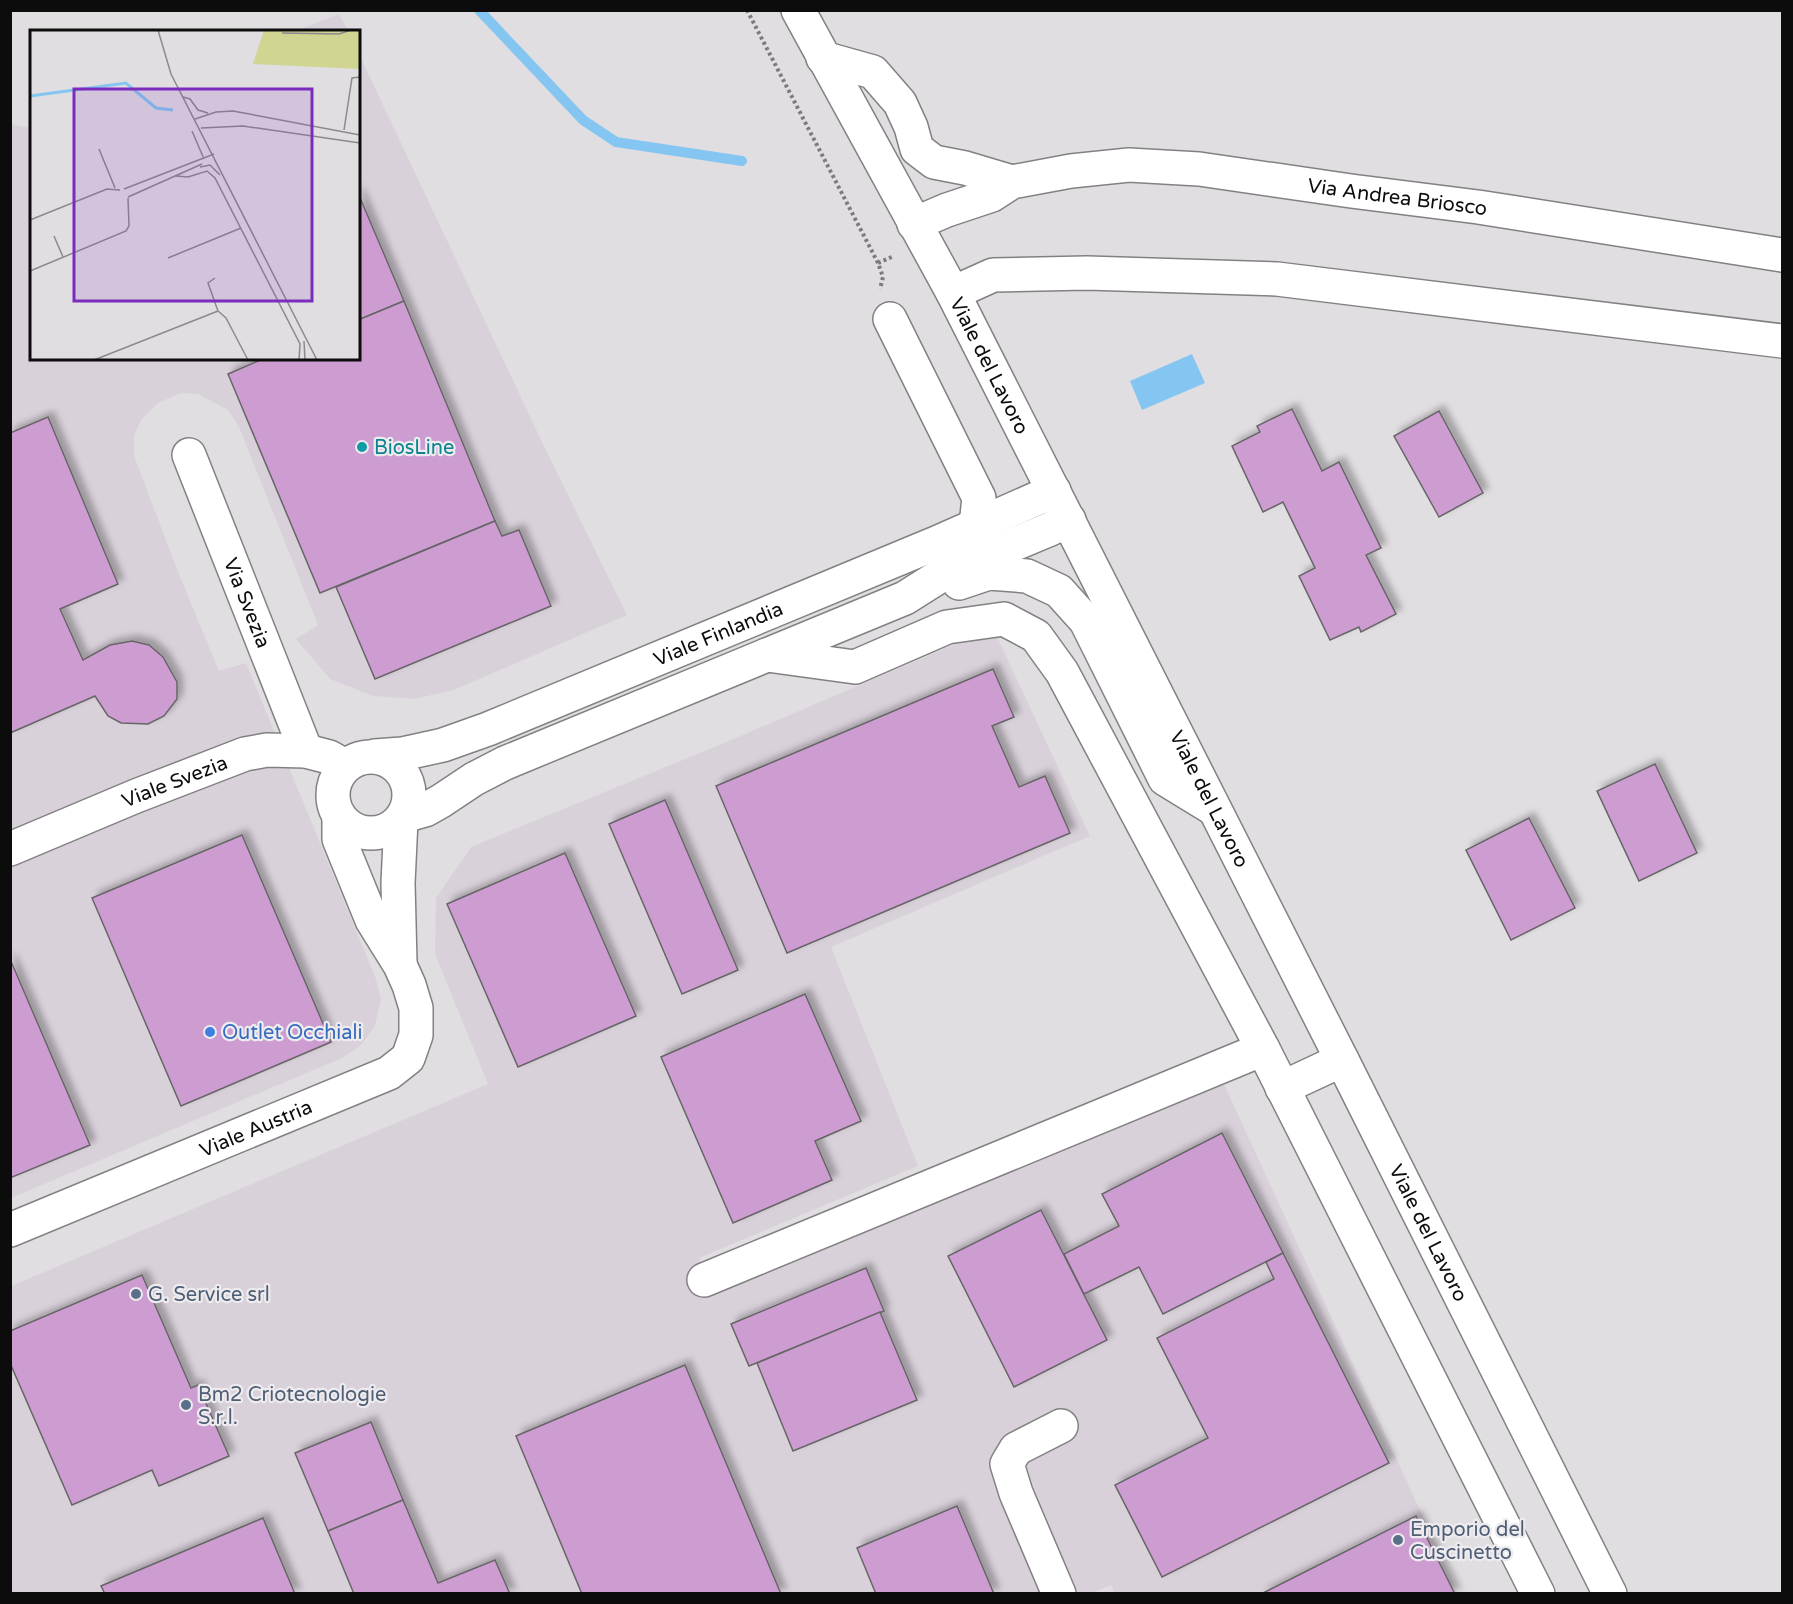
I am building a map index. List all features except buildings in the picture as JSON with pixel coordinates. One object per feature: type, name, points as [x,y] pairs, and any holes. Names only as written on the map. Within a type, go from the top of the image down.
[{"type":"street","name":"Viale del Lavoro","points":[[798,10],[953,293],[1069,519],[1610,1593]]},
{"type":"street","name":"Via Andrea Briosco","points":[[824,58],[873,72],[900,103],[911,127],[917,149],[934,162],[965,168],[1012,182]]},
{"type":"street","name":"Via Andrea Briosco","points":[[914,224],[992,195],[1012,182],[1071,171],[1129,165],[1199,169],[1478,207],[1782,255]]},
{"type":"street","points":[[953,293],[993,275],[1088,273],[1277,279],[1782,341]]},
{"type":"street","points":[[890,319],[979,498],[976,525]]},
{"type":"street","name":"Via Svezia","points":[[189,455],[306,751]]},
{"type":"street","name":"Viale Finlandia","points":[[360,761],[443,745],[488,729],[934,544],[1054,491]]},
{"type":"street","name":"Viale Finlandia","points":[[905,598],[943,574],[1069,519]]},
{"type":"street","name":"Viale Finlandia","points":[[339,816],[357,831],[369,834],[392,828],[402,818],[425,810],[474,779],[505,763],[905,598],[989,573],[1027,576],[1059,591],[1086,621],[1165,779],[1214,809]]},
{"type":"street","points":[[767,655],[855,666],[947,627],[1004,619],[1036,636],[1062,672],[1263,1049],[1538,1593]]},
{"type":"street","name":"Viale Svezia","points":[[10,849],[135,796],[245,754],[267,750],[306,751],[360,761]]},
{"type":"street","points":[[339,816],[334,806],[333,795],[334,785],[339,775],[360,761],[386,759],[404,774],[408,784],[410,795],[402,818]]},
{"type":"street","name":"Viale Austria","points":[[10,1230],[389,1073],[408,1058],[416,1035],[416,1008],[400,965],[372,920],[339,839],[339,816]]},
{"type":"street","name":"Viale Austria","points":[[400,965],[398,883],[402,818]]},
{"type":"street","points":[[704,1280],[1263,1049]]},
{"type":"street","points":[[1282,1088],[1342,1060]]},
{"type":"street","points":[[1059,1593],[1016,1493],[1007,1464],[1016,1449],[1061,1426]]},
{"type":"path","points":[[747,10],[878,263],[883,277],[878,295],[890,319]]},
{"type":"shaded area","points":[[339,14],[347,30],[298,30]]},
{"type":"shaded area","points":[[360,56],[543,444],[627,615],[454,690],[414,699],[373,696],[330,679],[296,639],[318,625],[239,427],[228,410],[198,394],[181,393],[158,403],[141,420],[134,436],[134,456],[219,671],[246,663],[376,979],[381,999],[375,1026],[361,1045],[342,1058],[11,1198],[11,124],[30,128],[30,360],[360,360]]},
{"type":"shaded area","points":[[993,628],[1090,836],[831,947],[918,1166],[699,1258],[713,1293],[1224,1084],[1458,1593],[1115,1594],[1111,1585],[1090,1594],[11,1594],[11,1286],[488,1084],[435,954],[436,898],[471,847],[712,748]]},
{"type":"water","points":[[1192,354],[1205,383],[1142,410],[1130,381]]},
{"type":"waterway","points":[[479,10],[583,120],[616,142],[742,161]]},
{"type":"place","name":"BiosLine","points":[[362,447]]},
{"type":"place","name":"Outlet Occhiali","points":[[210,1032]]},
{"type":"place","name":"G. Service srl","points":[[136,1294]]},
{"type":"place","name":"Bm2 Criotecnologie S.r.l.","points":[[186,1405]]},
{"type":"place","name":"Emporio del Cuscinetto","points":[[1398,1540]]}]
